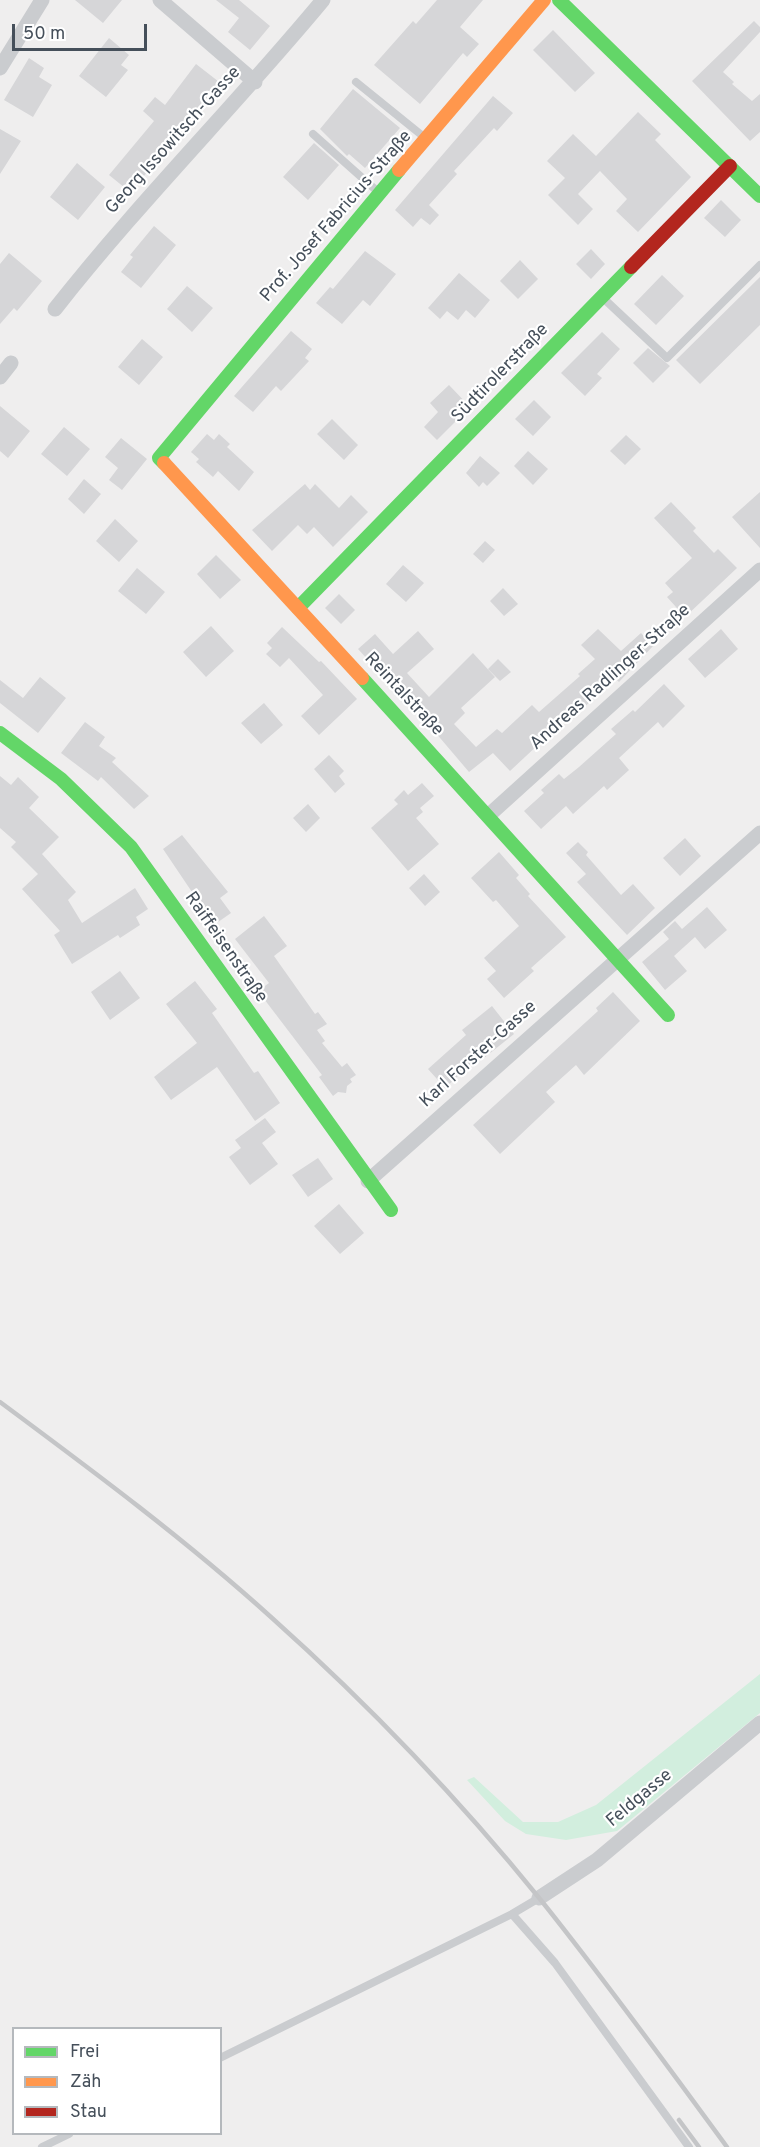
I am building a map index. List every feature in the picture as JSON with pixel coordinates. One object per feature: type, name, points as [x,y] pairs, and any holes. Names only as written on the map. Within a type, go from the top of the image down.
[{"type":"street","points":[[0,68],[42,0]]},
{"type":"street","points":[[160,0],[255,82]]},
{"type":"street","name":"Georg Issowitsch-Gasse","points":[[55,309],[104,247],[255,82],[323,0]]},
{"type":"street","name":"Prof. Josef Fabricius-Straße","points":[[159,458],[314,270],[544,0]]},
{"type":"street","points":[[559,0],[760,196]]},
{"type":"street","name":"Südtirolerstraße","points":[[298,608],[730,166]]},
{"type":"street","points":[[0,377],[11,363]]},
{"type":"street","name":"Reintalstraße","points":[[159,458],[489,815],[616,959]]},
{"type":"street","name":"Andreas Radlinger-Straße","points":[[489,815],[760,570]]},
{"type":"street","name":"Raiffeisenstraße","points":[[0,733],[60,779],[131,847],[368,1181],[392,1210]]},
{"type":"street","name":"Karl Forster-Gasse","points":[[368,1181],[760,833]]},
{"type":"street","points":[[616,959],[668,1015]]},
{"type":"street","name":"Feldgasse","points":[[539,1898],[597,1860],[760,1723]]},
{"type":"lane","points":[[356,82],[427,140]]},
{"type":"lane","points":[[313,134],[381,194]]},
{"type":"lane","points":[[603,297],[667,358],[760,266]]},
{"type":"lane","points":[[222,2057],[512,1914],[539,1898]]},
{"type":"lane","points":[[512,1914],[555,1963],[689,2147]]},
{"type":"lane","points":[[42,2147],[65,2135]]},
{"type":"green space","points":[[760,1674],[760,1713],[617,1831],[566,1840],[526,1834],[505,1821],[467,1780],[474,1777],[523,1822],[558,1822],[596,1805]]},
{"type":"building","points":[[75,0],[122,0],[103,23]]},
{"type":"building","points":[[216,0],[239,0],[270,26],[250,50],[228,32],[239,18]]},
{"type":"building","points":[[437,0],[483,0],[460,27],[479,44],[467,57],[463,53],[420,104],[374,65],[413,21],[416,24]]},
{"type":"building","points":[[754,21],[760,27],[760,32],[723,72],[734,82],[732,84],[752,101],[760,94],[760,132],[750,141],[692,81]]},
{"type":"building","points":[[553,30],[595,73],[575,92],[533,50]]},
{"type":"building","points":[[109,38],[129,55],[121,65],[128,70],[106,97],[79,76]]},
{"type":"building","points":[[29,58],[44,68],[39,77],[52,85],[33,117],[4,100]]},
{"type":"building","points":[[196,64],[223,85],[130,192],[109,175],[154,121],[143,111],[155,97],[165,105]]},
{"type":"building","points":[[353,89],[400,128],[365,168],[349,154],[347,156],[320,129]]},
{"type":"building","points":[[493,96],[513,113],[497,131],[494,128],[454,171],[457,174],[429,205],[439,215],[430,225],[421,218],[413,227],[395,210]]},
{"type":"building","points":[[638,112],[661,134],[655,140],[691,177],[638,232],[616,211],[627,199],[600,171],[578,194],[593,209],[578,225],[548,195],[565,178],[547,161],[573,134],[596,156]]},
{"type":"building","points":[[0,129],[21,141],[0,174]]},
{"type":"building","points":[[314,143],[339,165],[308,200],[283,177]]},
{"type":"building","points":[[77,163],[105,187],[78,220],[50,197]]},
{"type":"building","points":[[721,200],[741,220],[725,237],[704,218]]},
{"type":"building","points":[[154,226],[176,245],[141,288],[121,272],[133,257],[130,255]]},
{"type":"building","points":[[591,249],[605,264],[591,279],[576,264]]},
{"type":"building","points":[[365,251],[396,274],[370,306],[363,300],[342,324],[316,303],[330,287],[333,289]]},
{"type":"building","points":[[9,253],[42,281],[17,311],[14,308],[0,324],[0,264]]},
{"type":"building","points":[[520,260],[538,279],[518,299],[500,281]]},
{"type":"building","points":[[459,273],[490,300],[475,318],[466,310],[458,320],[447,311],[440,319],[428,308]]},
{"type":"building","points":[[662,275],[684,296],[656,325],[634,304]]},
{"type":"building","points":[[760,277],[760,325],[700,384],[676,360]]},
{"type":"building","points":[[187,286],[213,308],[192,332],[167,309]]},
{"type":"building","points":[[291,331],[312,349],[305,358],[309,361],[281,391],[276,386],[253,412],[234,396]]},
{"type":"building","points":[[602,332],[620,349],[597,374],[602,378],[585,396],[561,373]]},
{"type":"building","points":[[142,339],[163,357],[139,385],[118,367]]},
{"type":"building","points":[[648,348],[670,366],[653,383],[633,363]]},
{"type":"building","points":[[449,385],[470,407],[437,440],[424,427],[438,412],[430,403]]},
{"type":"building","points":[[534,400],[551,417],[533,436],[515,419]]},
{"type":"building","points":[[0,406],[30,431],[8,458],[0,451]]},
{"type":"building","points":[[332,419],[358,445],[344,460],[317,434]]},
{"type":"building","points":[[64,427],[90,449],[67,476],[41,454]]},
{"type":"building","points":[[207,434],[214,440],[219,434],[230,444],[227,447],[254,472],[239,491],[218,471],[213,477],[196,462],[199,459],[191,452]]},
{"type":"building","points":[[626,435],[641,449],[625,465],[610,451]]},
{"type":"building","points":[[121,438],[147,459],[122,490],[109,480],[118,468],[105,457]]},
{"type":"building","points":[[528,451],[548,469],[533,485],[514,466]]},
{"type":"building","points":[[480,456],[500,473],[487,486],[483,482],[479,487],[466,473]]},
{"type":"building","points":[[84,479],[101,494],[84,514],[68,499]]},
{"type":"building","points":[[305,484],[310,490],[315,484],[339,508],[351,495],[368,512],[333,547],[314,527],[307,534],[298,525],[272,551],[252,530]]},
{"type":"building","points":[[760,492],[760,548],[732,517]]},
{"type":"building","points":[[671,502],[696,528],[693,531],[714,553],[718,549],[737,568],[685,617],[667,597],[673,592],[665,583],[692,558],[654,518]]},
{"type":"building","points":[[115,519],[138,541],[119,562],[96,541]]},
{"type":"building","points":[[485,541],[495,550],[483,563],[473,554]]},
{"type":"building","points":[[216,555],[241,580],[220,599],[197,574]]},
{"type":"building","points":[[403,565],[424,583],[406,602],[386,584]]},
{"type":"building","points":[[137,568],[165,592],[146,614],[118,591]]},
{"type":"building","points":[[503,588],[518,604],[504,616],[490,601]]},
{"type":"building","points":[[339,594],[355,610],[341,624],[325,608]]},
{"type":"building","points":[[211,626],[234,651],[206,677],[183,652]]},
{"type":"building","points":[[282,627],[319,662],[321,661],[357,699],[319,735],[301,716],[323,695],[289,658],[280,667],[266,654],[272,648],[267,643]]},
{"type":"building","points":[[598,629],[621,651],[641,633],[653,646],[619,682],[616,679],[574,716],[571,714],[510,771],[493,753],[469,772],[395,685],[393,687],[358,649],[375,634],[393,654],[418,631],[434,649],[407,673],[429,697],[473,653],[495,677],[461,708],[465,713],[454,724],[476,747],[497,729],[502,733],[532,705],[539,712],[580,676],[578,674],[595,659],[581,645]]},
{"type":"building","points":[[721,629],[738,649],[705,678],[688,659]]},
{"type":"building","points":[[498,659],[511,672],[500,681],[488,669]]},
{"type":"building","points":[[40,677],[66,698],[38,733],[0,703],[0,680],[23,698]]},
{"type":"building","points":[[664,684],[685,706],[663,728],[658,722],[619,758],[629,770],[607,790],[604,786],[573,814],[566,806],[541,829],[524,811],[544,793],[541,790],[559,774],[564,779],[579,767],[616,734],[611,729],[633,710],[635,712]]},
{"type":"building","points":[[264,703],[283,725],[261,744],[241,723]]},
{"type":"building","points":[[85,722],[105,737],[99,746],[116,758],[112,762],[149,796],[134,809],[101,777],[98,781],[61,753]]},
{"type":"building","points":[[329,755],[344,771],[339,776],[345,784],[335,793],[314,769]]},
{"type":"building","points":[[0,776],[11,785],[18,777],[39,797],[29,808],[59,837],[42,854],[76,892],[68,900],[82,923],[135,888],[148,909],[136,917],[140,925],[120,938],[118,935],[72,964],[54,935],[60,931],[22,889],[38,874],[11,847],[16,842],[0,828]]},
{"type":"building","points":[[422,783],[434,796],[420,808],[423,812],[416,818],[439,844],[408,871],[371,828],[398,804],[394,800],[404,790],[408,795]]},
{"type":"building","points":[[308,804],[320,818],[306,832],[293,818]]},
{"type":"building","points":[[182,835],[228,892],[220,898],[231,913],[211,927],[190,893],[192,892],[163,849]]},
{"type":"building","points":[[685,838],[701,856],[680,876],[663,858]]},
{"type":"building","points":[[578,842],[588,852],[586,855],[621,895],[633,884],[655,908],[627,935],[577,882],[586,874],[566,853]]},
{"type":"building","points":[[499,852],[519,875],[516,878],[530,894],[528,896],[566,937],[531,968],[534,971],[504,998],[487,979],[496,971],[484,958],[519,926],[496,900],[493,902],[471,878]]},
{"type":"building","points":[[424,874],[440,892],[425,906],[409,888]]},
{"type":"building","points":[[707,907],[727,930],[705,949],[695,937],[674,956],[687,971],[665,990],[642,962],[669,939],[663,932],[675,921],[682,929]]},
{"type":"building","points":[[264,916],[287,946],[274,956],[315,1014],[318,1012],[327,1024],[317,1030],[325,1041],[322,1043],[342,1067],[347,1063],[356,1075],[350,1079],[352,1082],[347,1086],[346,1093],[338,1092],[333,1096],[319,1077],[322,1075],[258,991],[269,983],[235,939]]},
{"type":"building","points":[[120,971],[140,998],[110,1020],[91,992]]},
{"type":"building","points":[[195,981],[217,1009],[212,1013],[254,1073],[258,1071],[280,1103],[255,1121],[217,1067],[171,1100],[154,1077],[197,1043],[166,1004]]},
{"type":"building","points":[[613,992],[640,1021],[584,1075],[576,1065],[546,1092],[555,1102],[500,1154],[473,1125],[598,1011],[596,1008]]},
{"type":"building","points":[[492,1006],[514,1034],[484,1058],[482,1054],[445,1088],[428,1069],[466,1035],[462,1030]]},
{"type":"building","points":[[265,1118],[276,1132],[262,1143],[278,1164],[250,1185],[229,1157],[241,1148],[235,1140]]},
{"type":"building","points":[[318,1158],[333,1179],[308,1197],[292,1175]]},
{"type":"building","points":[[339,1204],[364,1233],[340,1254],[314,1226]]},
{"type":"railway","points":[[0,1402],[206,1561],[308,1651],[378,1718],[445,1789],[540,1899],[612,1991],[727,2147]]},
{"type":"railway","points":[[679,2120],[699,2147]]},
{"type":"traffic: fast","points":[[559,0],[760,196]]},
{"type":"traffic: fast","points":[[164,463],[159,458],[399,170]]},
{"type":"traffic: fast","points":[[298,608],[631,267]]},
{"type":"traffic: fast","points":[[362,678],[668,1015]]},
{"type":"traffic: fast","points":[[0,733],[61,779],[131,847],[391,1210]]},
{"type":"traffic: slow","points":[[399,170],[544,0]]},
{"type":"traffic: slow","points":[[164,463],[362,678]]},
{"type":"traffic: jam","points":[[631,267],[730,166]]}]
